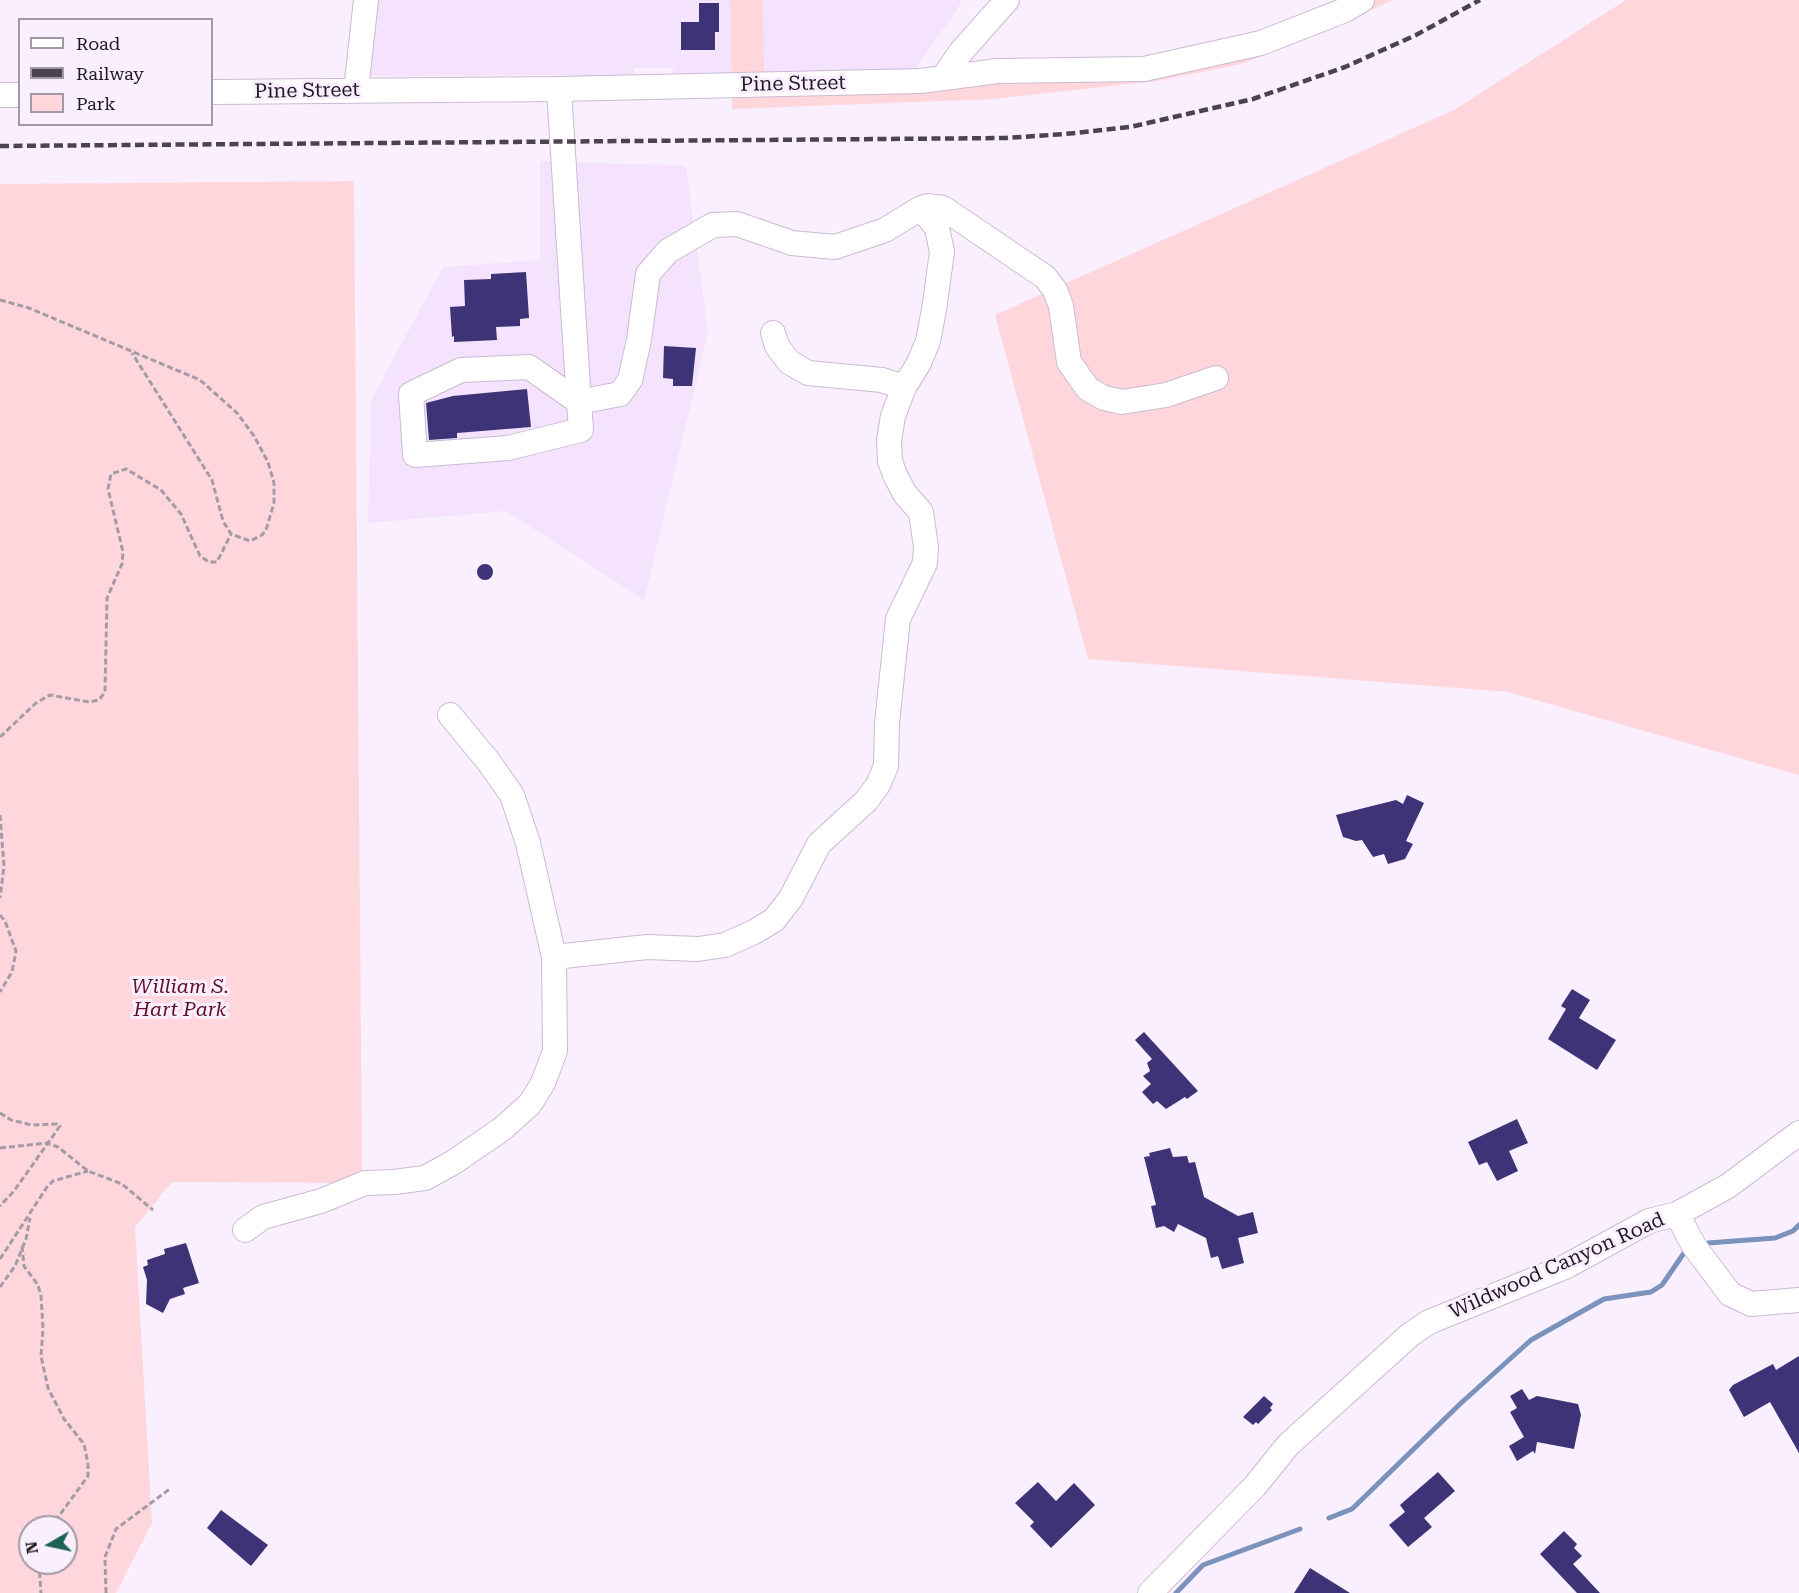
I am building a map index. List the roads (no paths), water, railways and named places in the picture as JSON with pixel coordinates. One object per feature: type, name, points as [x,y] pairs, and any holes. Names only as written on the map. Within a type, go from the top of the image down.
[{"type":"street","points":[[356,90],[366,0]]},
{"type":"street","points":[[943,78],[960,53],[1007,0]]},
{"type":"street","name":"Pine Street","points":[[213,92],[559,89],[921,81],[997,71],[1144,69],[1261,43],[1345,10],[1362,0]]},
{"type":"street","points":[[559,89],[579,402],[581,430],[508,448],[415,455],[411,394],[461,370],[529,367],[579,402],[620,394],[630,380],[648,273],[668,251],[713,225],[737,224],[792,243],[813,247],[835,247],[885,230],[921,208],[928,206],[944,208],[1045,277],[1055,290],[1061,306],[1069,362],[1088,388],[1104,398],[1122,402],[1166,395],[1216,378]]},
{"type":"street","points":[[0,95],[18,95]]},
{"type":"street","points":[[555,957],[647,947],[698,949],[725,945],[754,932],[774,920],[791,898],[819,844],[866,801],[878,785],[886,766],[887,723],[898,619],[925,563],[926,547],[921,512],[905,494],[890,460],[889,440],[893,416],[904,387],[919,363],[928,340],[942,252],[937,228],[921,208]]},
{"type":"street","points":[[773,333],[777,346],[789,362],[808,373],[882,380],[904,387]]},
{"type":"street","points":[[245,1230],[263,1217],[321,1201],[365,1183],[425,1178],[454,1162],[502,1129],[530,1104],[543,1083],[555,1051],[555,957],[528,843],[512,795],[488,761],[450,716]]},
{"type":"street","name":"Wildwood Canyon Road","points":[[1150,1593],[1255,1486],[1288,1445],[1411,1334],[1429,1322],[1565,1267],[1649,1221],[1677,1214],[1728,1186],[1799,1133]]},
{"type":"street","points":[[1677,1214],[1694,1246],[1730,1294],[1751,1304],[1799,1300]]},
{"type":"waterway","points":[[1708,1243],[1775,1238],[1793,1231],[1799,1225]]},
{"type":"waterway","points":[[1329,1518],[1352,1509],[1460,1404],[1531,1340],[1604,1299],[1651,1292],[1662,1285],[1686,1250]]},
{"type":"waterway","points":[[1176,1593],[1203,1565],[1300,1529]]},
{"type":"railway","points":[[0,146],[1006,138],[1065,134],[1130,127],[1253,99],[1345,67],[1416,35],[1480,0]]},
{"type":"park label","name":"William S. Hart Park","points":[[180,998]]}]
